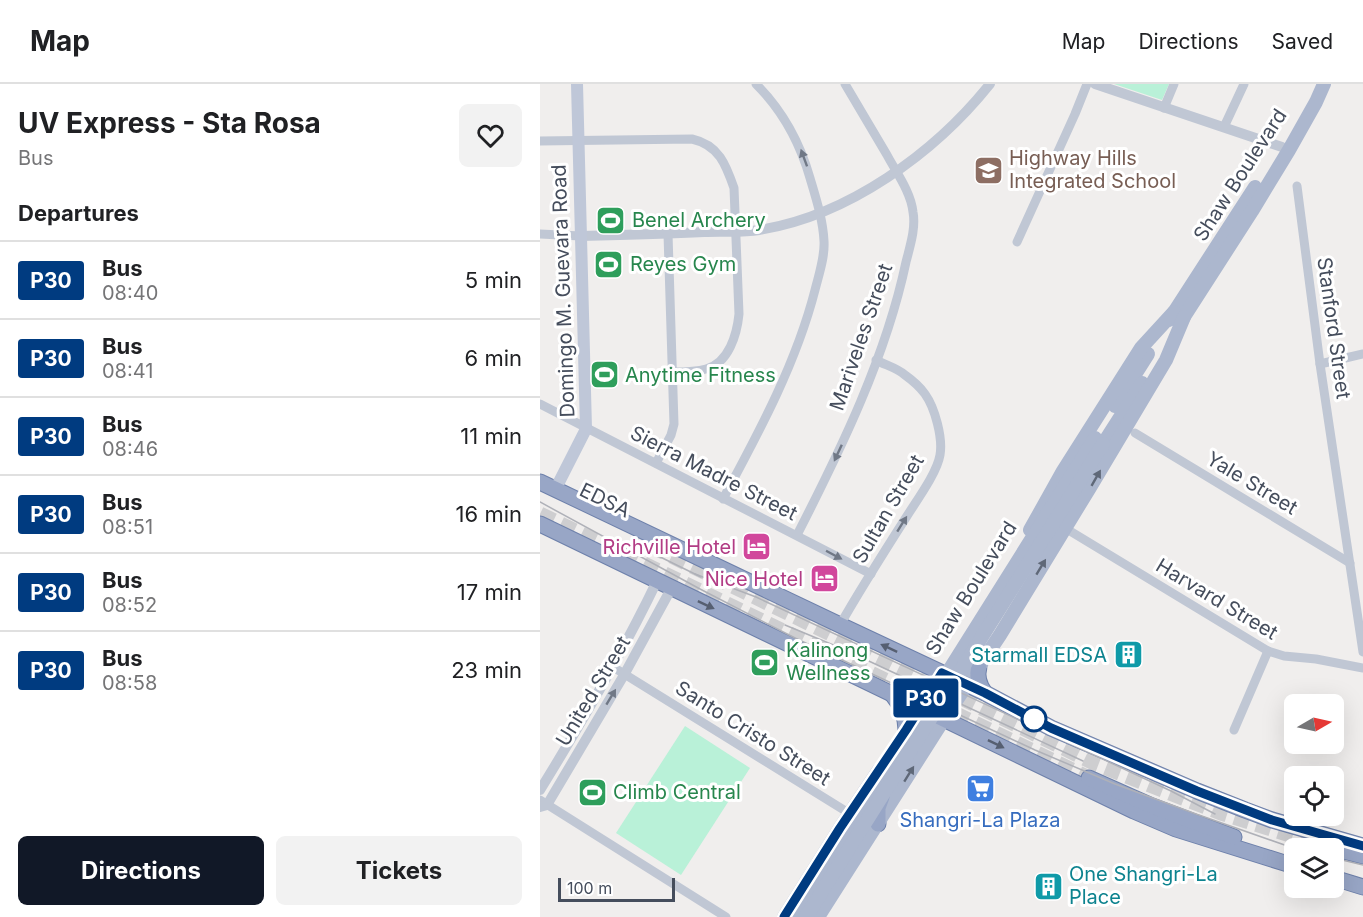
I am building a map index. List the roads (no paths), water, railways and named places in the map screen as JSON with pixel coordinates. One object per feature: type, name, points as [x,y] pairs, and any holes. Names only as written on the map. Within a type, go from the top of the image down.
[{"type":"highway","points":[[540,482],[548,491],[985,693],[1051,728],[1197,791],[1272,820],[1363,846]]},
{"type":"highway","name":"EDSA","points":[[548,491],[651,546]]},
{"type":"highway","points":[[954,679],[1055,514]]},
{"type":"highway","points":[[540,524],[668,594],[890,692],[1134,811],[1176,829],[1284,863]]},
{"type":"highway","points":[[979,667],[978,679],[985,693]]},
{"type":"highway","points":[[876,826],[878,808],[888,783],[932,713],[944,680],[954,679]]},
{"type":"highway","points":[[890,692],[902,709],[906,730]]},
{"type":"highway","points":[[1089,778],[1152,806],[1284,854]]},
{"type":"highway","points":[[1344,852],[1363,856]]},
{"type":"highway","points":[[1344,873],[1363,878]]},
{"type":"highway","points":[[1344,881],[1363,887]]},
{"type":"main road","name":"Domingo M. Guevara Road","points":[[548,491],[586,429],[577,84]]},
{"type":"main road","name":"Shaw Boulevard","points":[[794,917],[1179,315],[1312,99],[1322,87]]},
{"type":"main road","name":"Shaw Boulevard","points":[[1055,514],[1063,471],[1141,348],[1179,315],[1289,150],[1322,87]]},
{"type":"main road","name":"Shaw Boulevard","points":[[1055,514],[1132,418],[1166,360],[1179,315]]},
{"type":"main road","name":"Shaw Boulevard","points":[[806,917],[1099,441]]},
{"type":"main road","points":[[784,917],[906,730],[932,713],[954,679],[979,667],[1005,598]]},
{"type":"main road","points":[[818,917],[876,826]]},
{"type":"main road","points":[[840,828],[855,831],[865,843]]},
{"type":"street","points":[[723,499],[792,361],[808,317],[822,260],[824,241],[806,164],[798,142],[778,110],[756,84]]},
{"type":"street","points":[[540,234],[581,236],[758,230],[819,214],[850,200],[897,172],[963,116],[990,84]]},
{"type":"street","points":[[1017,242],[1087,84]]},
{"type":"street","points":[[1095,84],[1282,147]]},
{"type":"street","points":[[1164,108],[1174,84]]},
{"type":"street","points":[[1224,127],[1244,84]]},
{"type":"street","name":"Mariveles Street","points":[[797,535],[840,451],[876,360],[901,288],[913,224],[914,212],[897,172],[846,85]]},
{"type":"street","points":[[540,141],[692,139],[703,142],[715,150],[722,159],[734,188],[738,327],[731,347],[716,365],[707,369],[673,372]]},
{"type":"street","name":"Stanford Street","points":[[1297,186],[1320,364],[1363,652]]},
{"type":"street","points":[[656,463],[671,435],[674,424],[668,234]]},
{"type":"street","points":[[1320,364],[1363,354]]},
{"type":"street","name":"Sultan Street","points":[[840,626],[920,495],[940,456],[937,423],[932,406],[925,394],[904,373],[876,360]]},
{"type":"street","name":"Sierra Madre Street","points":[[540,404],[871,574]]},
{"type":"street","name":"Yale Street","points":[[1135,434],[1350,563]]},
{"type":"street","name":"Harvard Street","points":[[1055,514],[1268,651],[1284,656],[1316,659],[1363,668]]},
{"type":"street","name":"United Street","points":[[540,790],[575,735],[654,587]]},
{"type":"street","name":"United Street","points":[[542,804],[624,675],[668,594]]},
{"type":"street","points":[[1234,730],[1268,651]]},
{"type":"street","name":"Santo Cristo Street","points":[[613,667],[850,814],[876,826]]},
{"type":"street","points":[[542,804],[726,917]]},
{"type":"tunnel","points":[[540,514],[1089,778]]},
{"type":"tunnel","points":[[651,546],[1096,764],[1221,813],[1300,838]]},
{"type":"tram line","points":[[540,502],[795,638],[1035,750],[1115,784],[1284,845]]},
{"type":"tram line","points":[[642,548],[701,577]]},
{"type":"tram line","points":[[695,574],[756,597],[1171,791],[1215,814]]},
{"type":"tram line","points":[[785,625],[843,649],[1083,761]]},
{"type":"tram line","points":[[1344,860],[1363,865]]},
{"type":"place","name":"Highway Hills Integrated School","points":[[988,170]]},
{"type":"place","name":"Benel Archery","points":[[611,220]]},
{"type":"place","name":"Reyes Gym","points":[[609,264]]},
{"type":"place","name":"Anytime Fitness","points":[[604,375]]},
{"type":"place","name":"Richville Hotel","points":[[757,547]]},
{"type":"place","name":"Nice Hotel","points":[[824,579]]},
{"type":"place","name":"Starmall EDSA","points":[[1128,655]]},
{"type":"place","name":"Kalinong Wellness","points":[[765,662]]},
{"type":"place","name":"Shangri-La Plaza","points":[[980,789]]},
{"type":"place","name":"Climb Central","points":[[592,792]]},
{"type":"place","name":"One Shangri-La Place","points":[[1048,886]]}]
